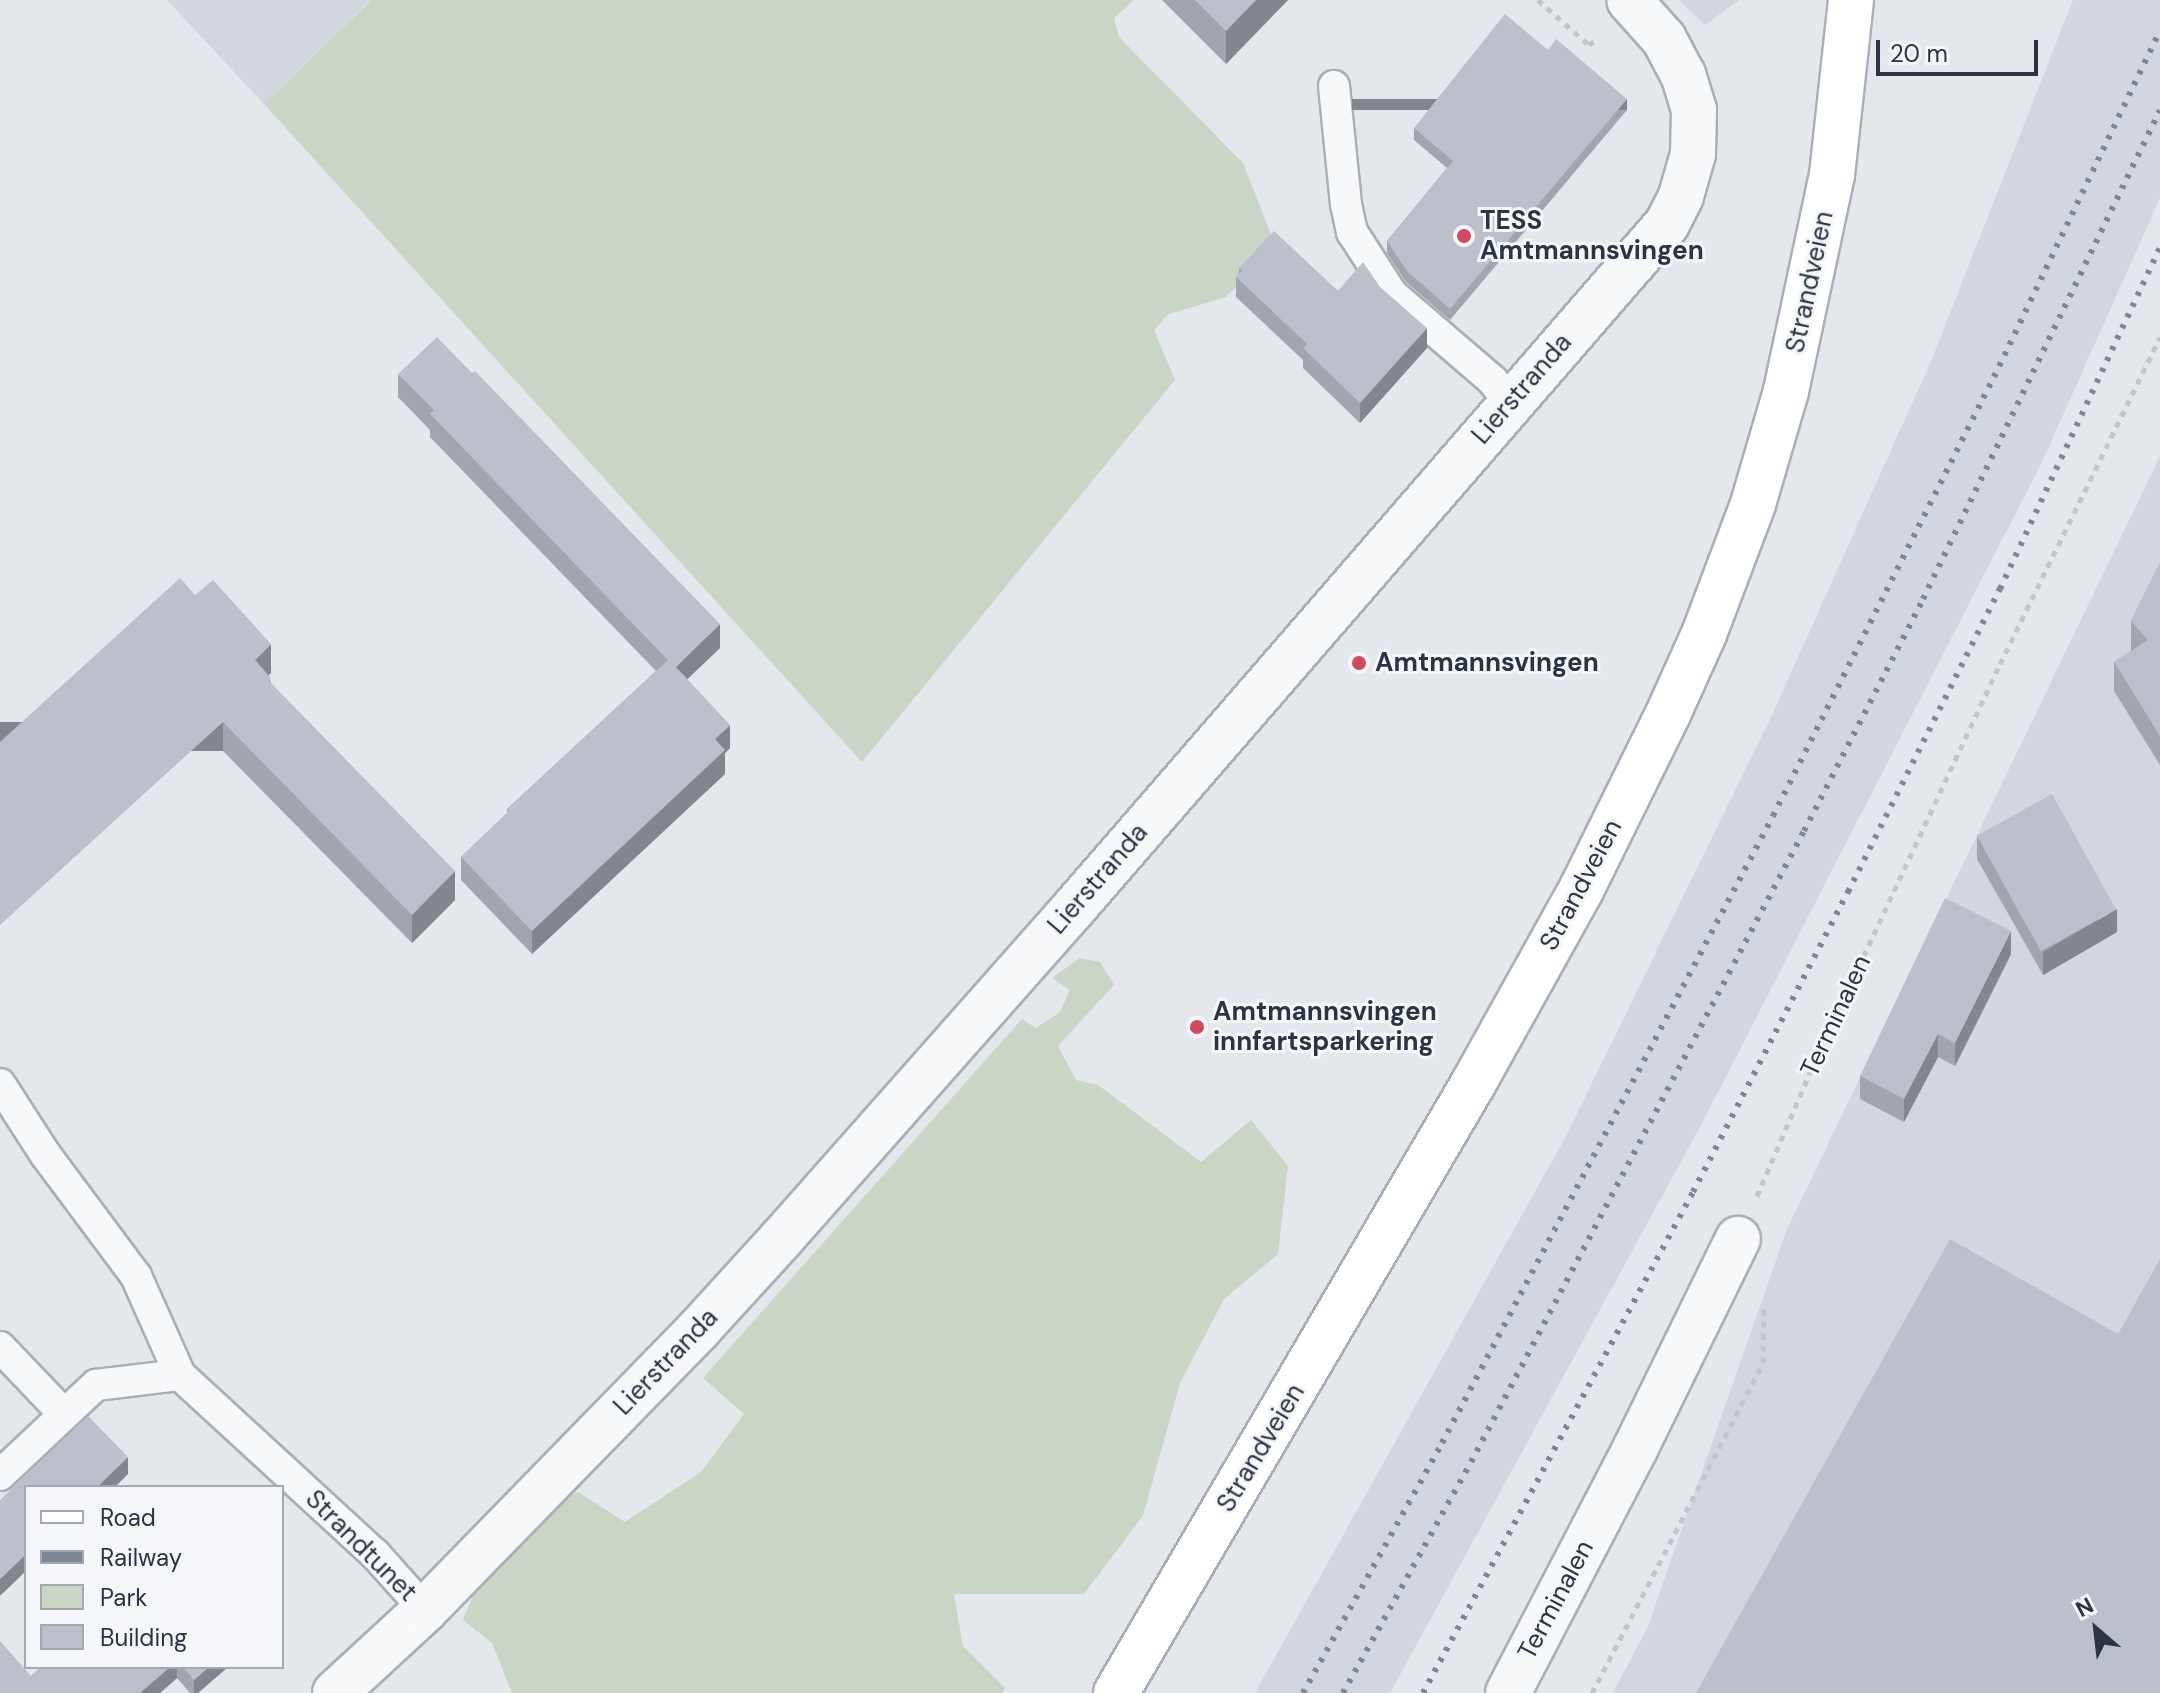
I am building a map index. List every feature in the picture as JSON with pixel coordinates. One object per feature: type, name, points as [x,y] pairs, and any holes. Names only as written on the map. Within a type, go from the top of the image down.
[{"type":"main road","name":"Strandveien","points":[[1116,1693],[1496,1042],[1581,890],[1704,634],[1753,504],[1786,391],[1811,285],[1832,175],[1851,0]]},
{"type":"street","name":"Lierstranda","points":[[335,1693],[425,1610],[699,1329],[847,1167],[1509,402],[1667,224],[1693,154],[1694,110],[1683,75],[1664,39],[1629,0]]},
{"type":"street","name":"Terminalen","points":[[1508,1693],[1635,1449],[1738,1239]]},
{"type":"lane","points":[[1334,86],[1346,204],[1352,232],[1392,294],[1493,381],[1509,402]]},
{"type":"lane","points":[[0,1084],[45,1154],[136,1276],[180,1375],[96,1385],[0,1475]]},
{"type":"lane","points":[[0,1347],[63,1413]]},
{"type":"lane","name":"Strandtunet","points":[[180,1375],[375,1554],[425,1610]]},
{"type":"path","points":[[1538,0],[1589,45],[1600,37]]},
{"type":"path","name":"Terminalen","points":[[1738,1239],[1818,1054],[1993,678],[2160,337]]},
{"type":"path","points":[[1592,1693],[1763,1363],[1764,1294],[1738,1239]]},
{"type":"shaded area","points":[[167,0],[370,0],[264,104]]},
{"type":"shaded area","points":[[1679,0],[1739,0],[1705,25]]},
{"type":"shaded area","points":[[2073,0],[2160,0],[2160,198],[2042,462],[1700,1127],[1390,1693],[1255,1693],[1565,1138],[1772,715],[1932,359]]},
{"type":"shaded area","points":[[2160,456],[2160,1693],[1613,1693],[1648,1626],[1787,1229]]},
{"type":"green space","points":[[371,0],[1134,0],[1114,18],[1119,37],[1243,163],[1276,247],[1226,297],[1169,314],[1154,330],[1175,380],[862,762],[264,104]]},
{"type":"green space","points":[[1080,958],[1100,962],[1114,985],[1058,1046],[1076,1080],[1098,1085],[1201,1162],[1251,1120],[1288,1166],[1278,1254],[1224,1299],[1180,1383],[1143,1516],[1084,1594],[954,1594],[963,1646],[1005,1688],[1002,1693],[512,1693],[492,1643],[463,1620],[487,1562],[541,1511],[578,1492],[625,1522],[701,1472],[744,1414],[703,1378],[1022,1019],[1036,1028],[1060,1012],[1070,990],[1052,978]]},
{"type":"building","points":[[1195,0],[1256,0],[1226,31]]},
{"type":"building","points":[[1505,14],[1548,50],[1556,39],[1627,99],[1450,309],[1406,270],[1387,241],[1453,161],[1414,128]]},
{"type":"building","points":[[1274,231],[1338,291],[1363,262],[1380,287],[1427,328],[1360,403],[1303,348],[1307,344],[1236,277],[1242,270],[1239,268]]},
{"type":"building","points":[[437,337],[472,373],[475,371],[720,624],[676,667],[730,725],[715,739],[725,750],[532,931],[461,857],[509,811],[507,809],[668,660],[430,414],[434,410],[398,374]]},
{"type":"building","points":[[2160,563],[2160,736],[2114,662],[2148,640],[2131,621]]},
{"type":"building","points":[[180,578],[195,595],[213,580],[271,644],[255,660],[271,678],[268,680],[455,871],[412,915],[223,722],[0,925],[0,742]]},
{"type":"building","points":[[2052,794],[2116,909],[2041,951],[1977,836]]},
{"type":"building","points":[[1945,898],[2011,931],[1955,1043],[1938,1034],[1904,1099],[1860,1076]]},
{"type":"building","points":[[1950,1239],[2118,1334],[2160,1259],[2160,1693],[1696,1693]]},
{"type":"building","points":[[88,1416],[128,1457],[99,1485],[24,1485],[24,1556],[0,1579],[0,1500]]},
{"type":"building","points":[[0,1641],[31,1676],[39,1669],[168,1669],[140,1693],[0,1693]]},
{"type":"building","points":[[185,1669],[207,1669],[194,1680]]},
{"type":"railway","points":[[1303,1693],[1442,1443],[1773,816],[1994,377],[2160,31]]},
{"type":"railway","points":[[1343,1693],[1471,1462],[1804,831],[1923,599],[2160,110]]},
{"type":"railway","points":[[1423,1693],[1693,1192],[1848,892],[2000,589],[2160,248]]},
{"type":"place","name":"TESS Amtmannsvingen","points":[[1464,236]]},
{"type":"place","name":"Amtmannsvingen","points":[[1359,663]]},
{"type":"place","name":"Amtmannsvingen innfartsparkering","points":[[1197,1027]]}]
